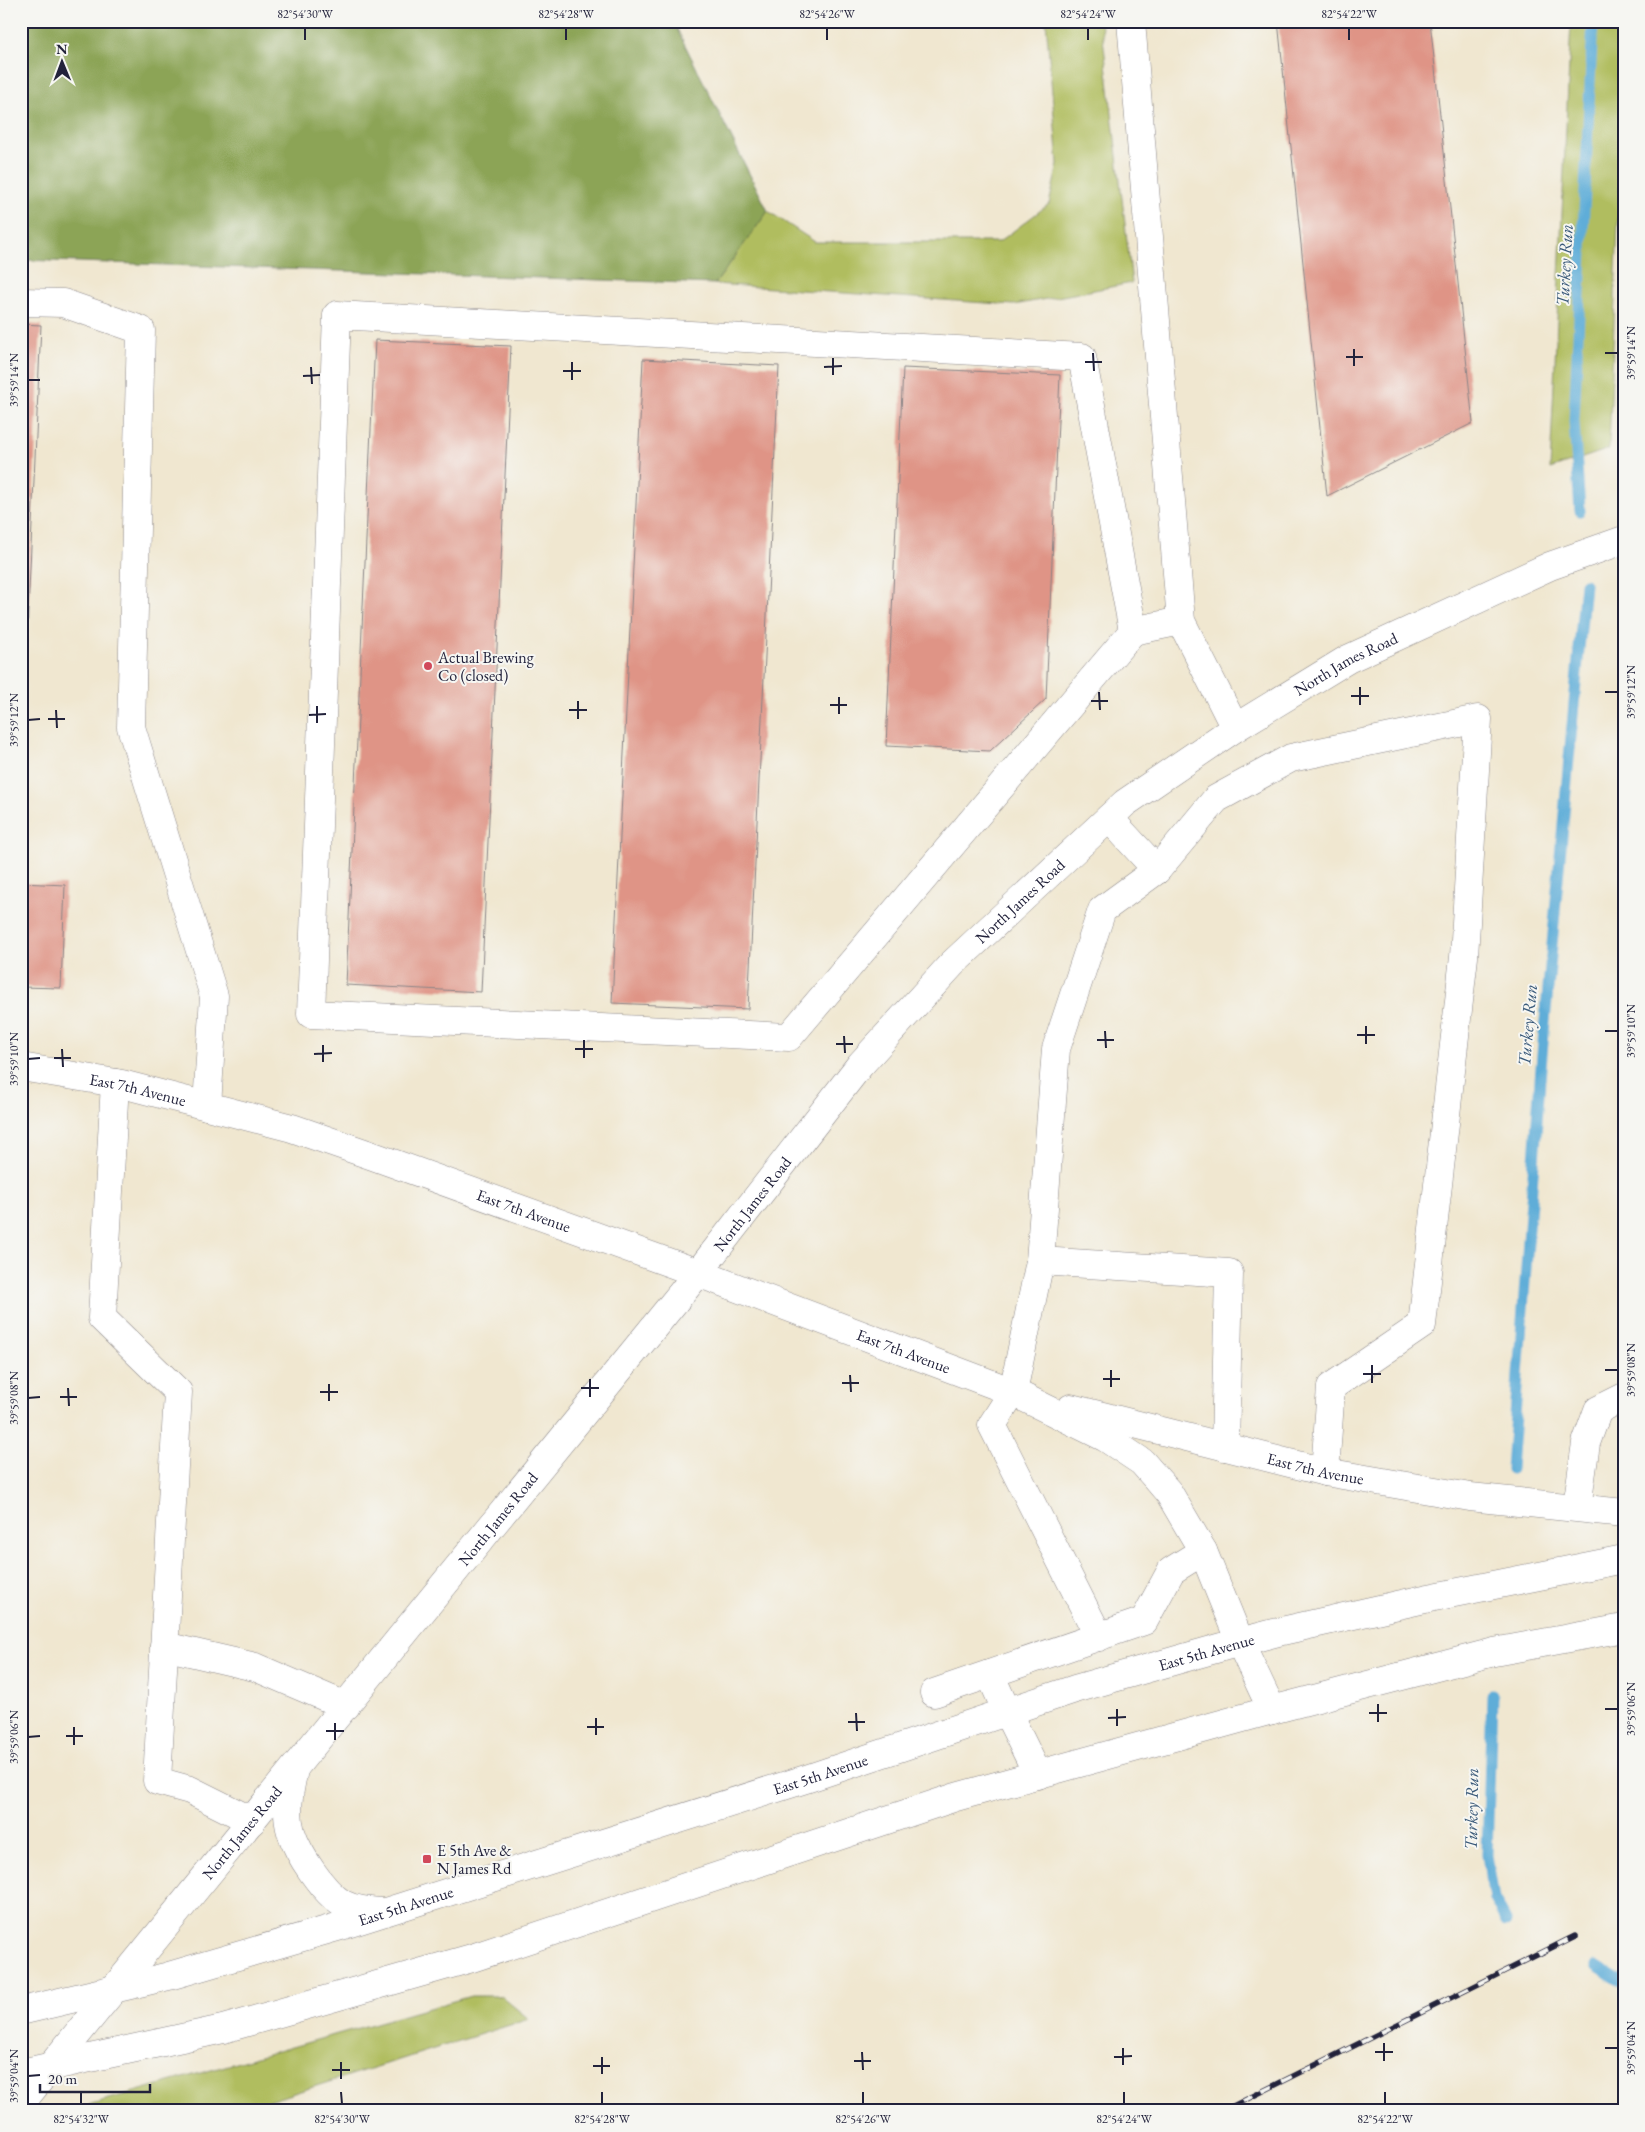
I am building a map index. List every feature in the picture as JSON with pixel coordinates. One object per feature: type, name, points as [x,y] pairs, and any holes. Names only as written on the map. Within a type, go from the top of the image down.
[{"type":"street","points":[[1131,21],[1181,621],[1236,728]]},
{"type":"street","points":[[21,302],[63,303],[141,330],[131,727],[214,996],[207,1106]]},
{"type":"street","points":[[1133,631],[1082,357],[337,315],[311,1014],[789,1037],[1133,631],[1181,621]]},
{"type":"street","name":"North James Road","points":[[21,2103],[698,1273],[860,1066],[952,964],[1125,803],[1236,728],[1348,659],[1550,566],[1624,540]]},
{"type":"street","points":[[1099,1637],[992,1425],[1013,1392],[1040,1261],[1056,1049],[1102,910],[1157,870],[1216,799],[1291,758],[1478,719],[1464,957],[1422,1325],[1331,1387],[1325,1472]]},
{"type":"street","points":[[1109,818],[1157,870]]},
{"type":"street","name":"East 7th Avenue","points":[[21,1067],[115,1083],[292,1128],[698,1273],[1013,1392],[1106,1438],[1142,1462],[1170,1493],[1203,1551],[1240,1642],[1272,1710]]},
{"type":"street","points":[[115,1083],[102,1318],[178,1392],[157,1781],[190,1790],[252,1821]]},
{"type":"street","points":[[1040,1261],[1229,1273],[1224,1447]]},
{"type":"street","name":"East 7th Avenue","points":[[1013,1392],[1325,1472],[1470,1497],[1624,1513]]},
{"type":"street","points":[[1577,1507],[1586,1443],[1598,1410],[1624,1397]]},
{"type":"street","points":[[934,1693],[1144,1621],[1171,1572],[1203,1551]]},
{"type":"street","name":"East 5th Avenue","points":[[21,2011],[169,1976],[382,1912],[809,1778],[1075,1689],[1282,1630],[1624,1559]]},
{"type":"street","points":[[21,2073],[222,2029],[472,1958],[956,1797],[1272,1710],[1494,1652],[1624,1628]]},
{"type":"street","points":[[164,1646],[255,1667],[346,1706]]},
{"type":"street","points":[[990,1674],[1038,1775]]},
{"type":"street","points":[[294,1770],[288,1799],[290,1831],[308,1865],[330,1893],[341,1903],[362,1911],[382,1912]]},
{"type":"green space","points":[[21,21],[673,21],[768,211],[715,284],[21,260]]},
{"type":"green space","points":[[1046,21],[1101,21],[1132,283],[1014,305],[715,284],[768,211],[815,242],[999,242],[1049,204],[1058,164]]},
{"type":"green space","points":[[1571,21],[1624,21],[1624,71],[1609,449],[1550,469]]},
{"type":"green space","points":[[471,1996],[501,1996],[529,2019],[237,2111],[67,2111]]},
{"type":"building","points":[[1278,21],[1430,21],[1473,423],[1327,496]]},
{"type":"building","points":[[21,324],[41,325],[23,724],[21,724]]},
{"type":"building","name":"Actual Brewing Co (closed)","points":[[375,340],[511,346],[481,992],[346,985]]},
{"type":"building","points":[[643,359],[779,366],[748,1009],[612,1003]]},
{"type":"building","points":[[903,368],[1060,375],[1046,699],[990,751],[886,746]]},
{"type":"building","points":[[21,883],[65,885],[61,988],[21,987]]},
{"type":"waterway","name":"Turkey Run","points":[[1580,511],[1574,421],[1593,21]]},
{"type":"waterway","name":"Turkey Run","points":[[1511,1469],[1542,1054],[1585,584]]},
{"type":"waterway","name":"Turkey Run","points":[[1492,1695],[1487,1855],[1494,1899],[1506,1921]]},
{"type":"waterway","name":"Turkey Run","points":[[1595,1965],[1624,1983]]},
{"type":"railway","points":[[1223,2111],[1575,1936]]},
{"type":"place","name":"Actual Brewing Co (closed)","points":[[428,666]]},
{"type":"place","name":"E 5th Ave & N James Rd","points":[[427,1859]]}]
